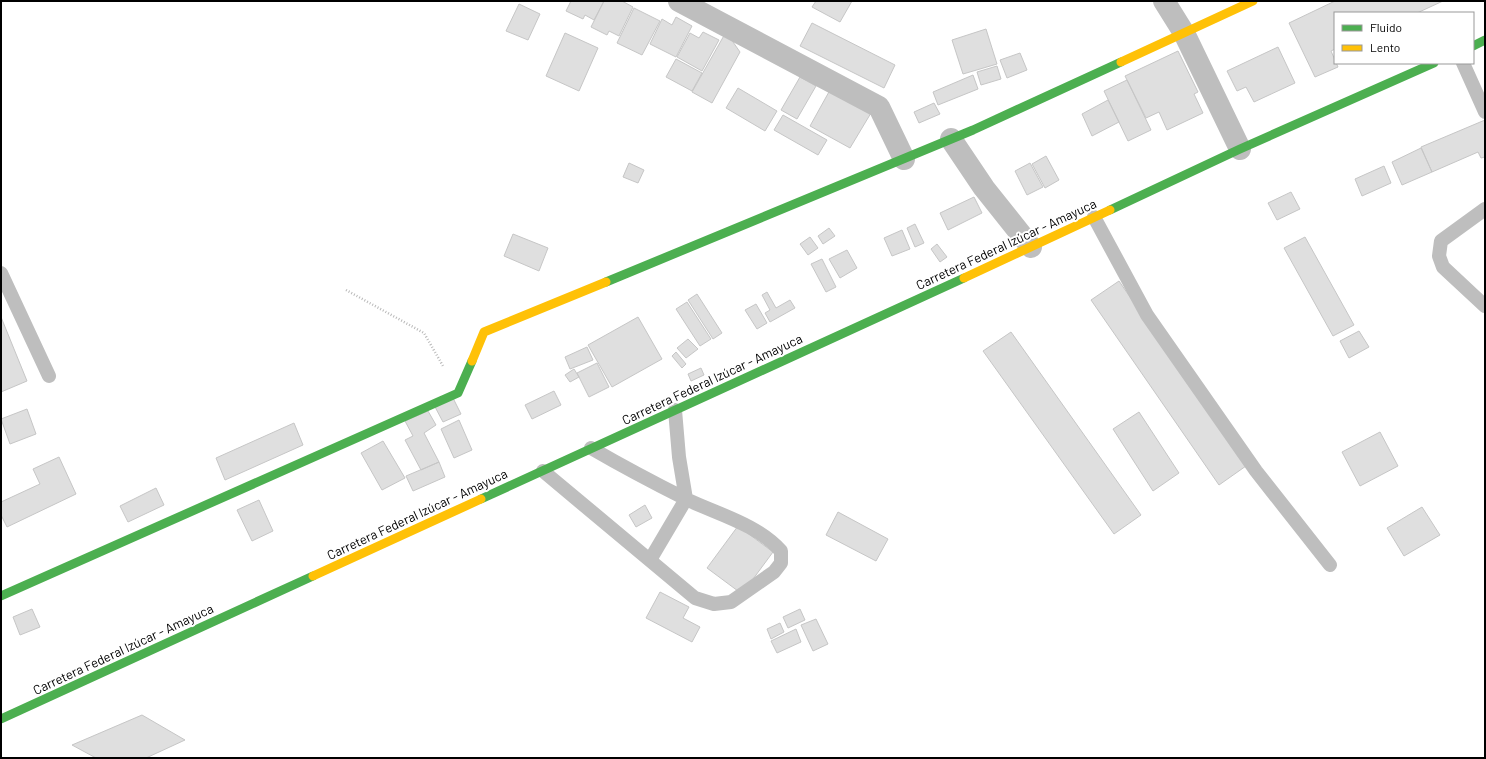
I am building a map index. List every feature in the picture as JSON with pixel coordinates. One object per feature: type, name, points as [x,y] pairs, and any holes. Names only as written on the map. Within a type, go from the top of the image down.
[{"type":"main road","points":[[1,596],[458,393],[484,332],[951,139],[1253,1]]},
{"type":"main road","points":[[1474,46],[1485,40]]},
{"type":"main road","name":"Carretera Federal Izúcar - Amayuca","points":[[1,719],[1031,247],[1240,149],[1432,64]]},
{"type":"street","points":[[679,1],[879,107],[904,159]]},
{"type":"street","points":[[1164,1],[1184,33],[1240,149]]},
{"type":"street","points":[[951,139],[984,188],[1031,247]]},
{"type":"lane","points":[[1463,64],[1485,112]]},
{"type":"lane","points":[[1485,209],[1441,241],[1439,256],[1443,267],[1485,306]]},
{"type":"lane","points":[[1094,217],[1147,315],[1256,471],[1330,565]]},
{"type":"lane","points":[[1,273],[49,376]]},
{"type":"lane","points":[[650,560],[686,499],[679,457],[675,410]]},
{"type":"lane","points":[[543,471],[695,598],[714,604],[731,602],[774,572],[781,563],[781,552],[774,543],[746,526],[686,499],[591,448]]},
{"type":"path","points":[[346,290],[424,332],[458,393]]},
{"type":"building","points":[[571,1],[604,1],[594,20],[585,15],[583,19],[566,11]]},
{"type":"building","points":[[604,1],[622,1],[633,7],[619,36],[609,31],[607,35],[591,27]]},
{"type":"building","points":[[816,1],[852,1],[840,22],[812,7]]},
{"type":"building","points":[[1335,1],[1443,1],[1419,12],[1334,12],[1334,50],[1331,51],[1334,58],[1334,64],[1337,64],[1338,67],[1315,77],[1289,23]]},
{"type":"building","points":[[519,4],[540,14],[528,40],[506,31]]},
{"type":"building","points":[[634,8],[660,21],[642,55],[617,43]]},
{"type":"building","points":[[676,17],[692,26],[676,57],[650,44],[662,19],[672,25]]},
{"type":"building","points":[[812,23],[895,65],[884,88],[800,46]]},
{"type":"building","points":[[986,29],[997,64],[963,74],[952,40]]},
{"type":"building","points":[[703,32],[719,40],[702,71],[677,57],[690,33],[699,38]]},
{"type":"building","points":[[726,32],[740,52],[712,103],[692,92]]},
{"type":"building","points":[[565,33],[598,48],[579,91],[546,76]]},
{"type":"building","points":[[1278,47],[1295,83],[1254,102],[1246,87],[1237,91],[1227,71]]},
{"type":"building","points":[[1178,51],[1198,92],[1194,94],[1203,113],[1167,130],[1159,112],[1146,118],[1125,76]]},
{"type":"building","points":[[1020,53],[1027,70],[1007,78],[1000,60]]},
{"type":"building","points":[[676,59],[702,73],[692,91],[666,77]]},
{"type":"building","points":[[997,66],[1001,79],[981,85],[977,72]]},
{"type":"building","points":[[973,75],[978,89],[938,105],[933,92]]},
{"type":"building","points":[[800,77],[816,86],[797,119],[781,110]]},
{"type":"building","points":[[1127,80],[1151,130],[1128,141],[1104,91]]},
{"type":"building","points":[[738,88],[777,111],[765,131],[726,108]]},
{"type":"building","points":[[830,90],[871,113],[850,148],[810,126]]},
{"type":"building","points":[[1108,100],[1119,122],[1092,136],[1082,114]]},
{"type":"building","points":[[934,103],[940,114],[919,123],[914,112]]},
{"type":"building","points":[[783,115],[827,140],[818,155],[774,130]]},
{"type":"building","points":[[1485,120],[1485,157],[1481,158],[1478,152],[1432,172],[1421,147]]},
{"type":"building","points":[[1421,148],[1432,172],[1402,185],[1392,162]]},
{"type":"building","points":[[1046,156],[1059,180],[1045,188],[1032,164]]},
{"type":"building","points":[[629,163],[644,170],[638,183],[623,177]]},
{"type":"building","points":[[1030,163],[1043,187],[1027,195],[1015,171]]},
{"type":"building","points":[[1384,166],[1391,183],[1362,196],[1355,179]]},
{"type":"building","points":[[1291,192],[1300,209],[1277,220],[1268,203]]},
{"type":"building","points":[[974,197],[982,213],[948,230],[940,213]]},
{"type":"building","points":[[915,224],[924,243],[915,247],[907,228]]},
{"type":"building","points":[[829,228],[835,236],[823,244],[818,236]]},
{"type":"building","points":[[902,230],[910,249],[892,256],[884,238]]},
{"type":"building","points":[[513,234],[548,248],[539,271],[504,256]]},
{"type":"building","points":[[810,237],[818,248],[808,255],[800,244]]},
{"type":"building","points":[[1305,237],[1354,325],[1333,336],[1284,248]]},
{"type":"building","points":[[937,244],[947,257],[940,262],[931,249]]},
{"type":"building","points":[[847,250],[857,268],[840,278],[829,259]]},
{"type":"building","points":[[822,259],[836,287],[826,292],[811,264]]},
{"type":"building","points":[[1119,281],[1246,466],[1219,485],[1091,300]]},
{"type":"building","points":[[767,292],[776,308],[790,300],[795,308],[770,322],[765,313],[770,310],[762,295]]},
{"type":"building","points":[[697,294],[722,333],[713,339],[688,300]]},
{"type":"building","points":[[687,302],[711,339],[700,346],[676,309]]},
{"type":"building","points":[[756,304],[767,323],[757,329],[745,310]]},
{"type":"building","points":[[1,317],[27,381],[1,392]]},
{"type":"building","points":[[638,317],[662,359],[612,387],[588,345]]},
{"type":"building","points":[[1359,331],[1369,347],[1349,358],[1340,341]]},
{"type":"building","points":[[1011,332],[1141,515],[1114,534],[983,351]]},
{"type":"building","points":[[688,339],[698,349],[686,358],[677,348]]},
{"type":"building","points":[[587,347],[593,360],[570,369],[565,357]]},
{"type":"building","points":[[676,352],[686,364],[682,368],[672,356]]},
{"type":"building","points":[[597,363],[609,387],[589,397],[577,373]]},
{"type":"building","points":[[701,368],[704,375],[691,381],[688,374]]},
{"type":"building","points":[[574,369],[579,377],[570,382],[565,375]]},
{"type":"building","points":[[554,391],[561,405],[532,419],[525,405]]},
{"type":"building","points":[[452,396],[461,414],[443,422],[434,405]]},
{"type":"building","points":[[27,409],[36,434],[10,444],[1,419]]},
{"type":"building","points":[[428,411],[436,425],[424,433],[439,462],[421,470],[405,440],[413,436],[405,421]]},
{"type":"building","points":[[1139,412],[1179,473],[1153,491],[1113,429]]},
{"type":"building","points":[[459,420],[472,450],[454,458],[441,429]]},
{"type":"building","points":[[294,423],[303,445],[225,480],[216,458]]},
{"type":"building","points":[[1380,432],[1398,466],[1360,486],[1342,452]]},
{"type":"building","points":[[383,441],[405,478],[382,490],[361,453]]},
{"type":"building","points":[[59,457],[76,494],[7,527],[1,515],[1,502],[40,484],[33,469]]},
{"type":"building","points":[[439,462],[445,477],[413,491],[406,476]]},
{"type":"building","points":[[156,488],[164,505],[128,522],[120,506]]},
{"type":"building","points":[[259,500],[273,531],[252,541],[237,510]]},
{"type":"building","points":[[645,505],[652,518],[636,527],[629,515]]},
{"type":"building","points":[[1422,507],[1440,535],[1404,556],[1387,528]]},
{"type":"building","points":[[838,512],[888,539],[876,561],[826,535]]},
{"type":"building","points":[[738,526],[773,552],[742,594],[707,568]]},
{"type":"building","points":[[660,592],[689,607],[683,618],[700,627],[692,642],[646,618]]},
{"type":"building","points":[[32,609],[40,627],[20,635],[13,617]]},
{"type":"building","points":[[800,609],[805,620],[788,628],[783,617]]},
{"type":"building","points":[[816,619],[828,644],[813,651],[801,625]]},
{"type":"building","points":[[780,623],[784,632],[771,639],[767,629]]},
{"type":"building","points":[[796,629],[801,642],[777,653],[771,641]]},
{"type":"building","points":[[142,715],[185,740],[146,758],[96,758],[72,745]]},
{"type":"traffic: fast","points":[[1474,46],[1485,40]]},
{"type":"traffic: fast","points":[[606,282],[973,130],[1121,62]]},
{"type":"traffic: fast","points":[[1110,210],[1240,149],[1432,64]]},
{"type":"traffic: fast","points":[[481,499],[964,278]]},
{"type":"traffic: fast","points":[[1,596],[458,393],[472,361]]},
{"type":"traffic: fast","points":[[1,719],[313,576]]},
{"type":"traffic: slow","points":[[1121,62],[1253,1]]},
{"type":"traffic: slow","points":[[964,278],[1110,210]]},
{"type":"traffic: slow","points":[[472,361],[484,332],[606,282]]},
{"type":"traffic: slow","points":[[313,576],[481,499]]}]
